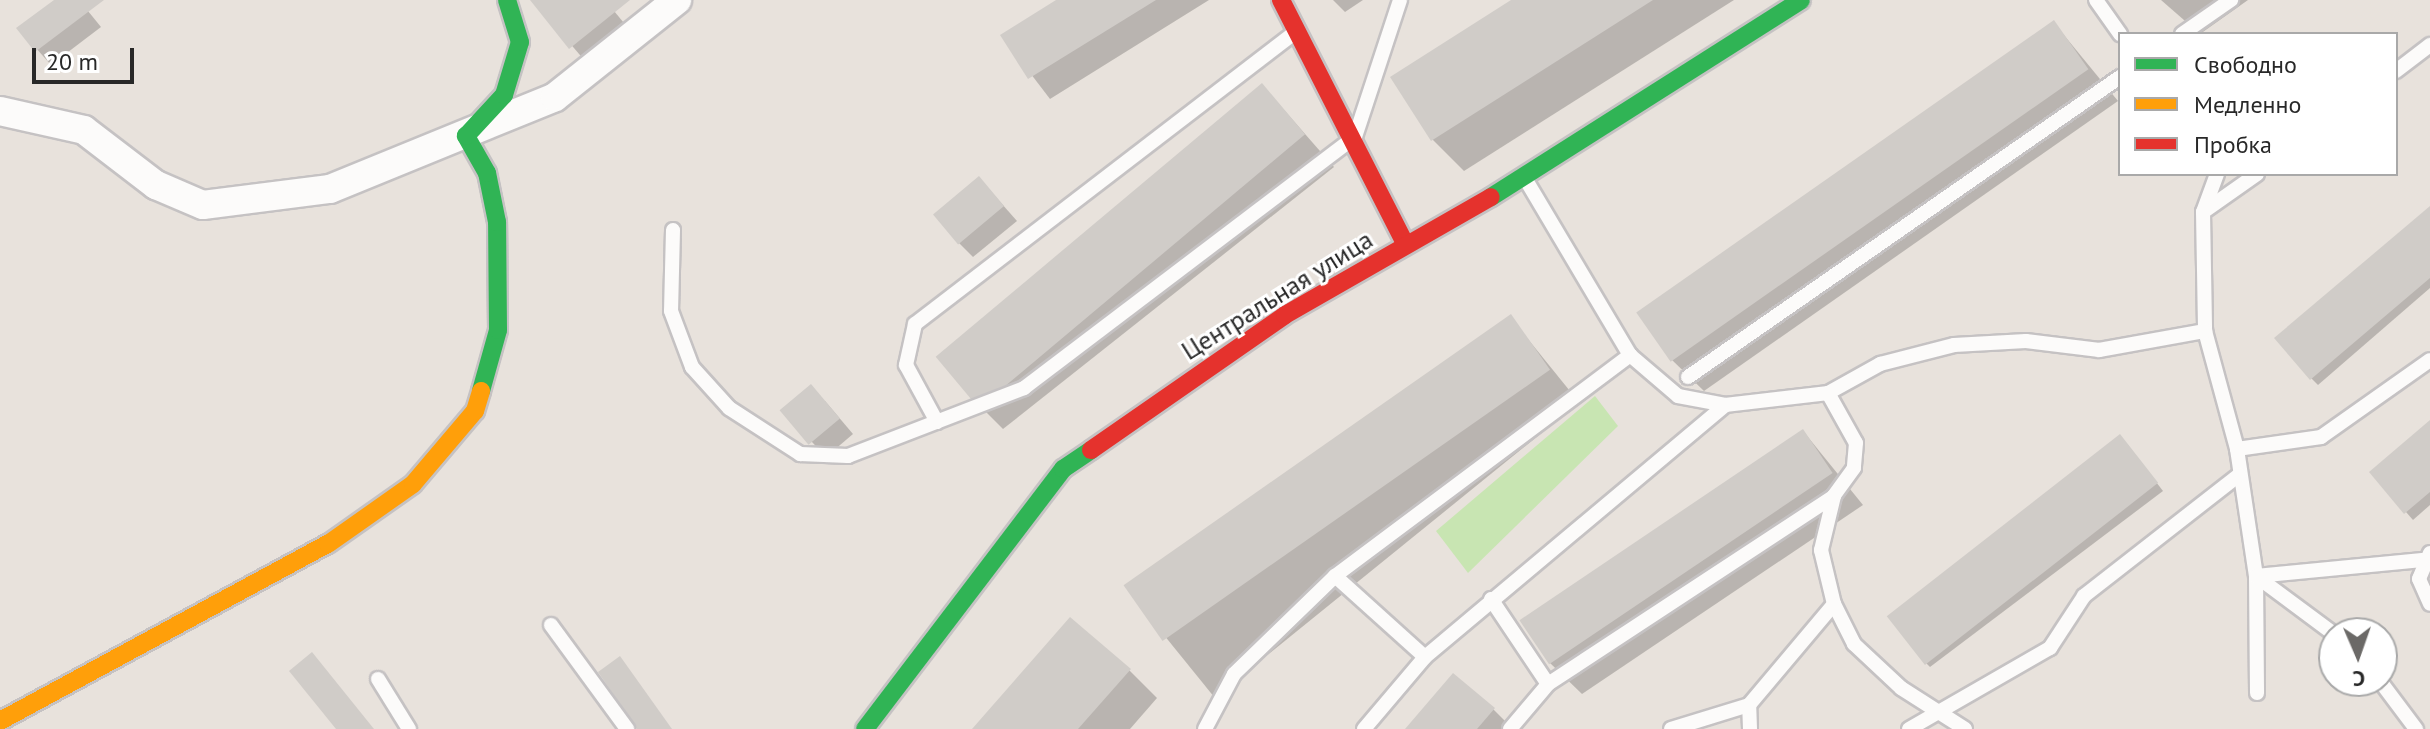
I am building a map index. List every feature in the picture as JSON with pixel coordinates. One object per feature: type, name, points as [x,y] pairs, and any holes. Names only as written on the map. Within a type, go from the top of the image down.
[{"type":"street","points":[[466,136],[504,95],[520,42],[507,0]]},
{"type":"street","points":[[1281,0],[1355,137],[1406,245]]},
{"type":"street","name":"Центральная улица","points":[[865,729],[1063,469],[1285,315],[1525,178],[1801,0]]},
{"type":"street","points":[[0,111],[84,130],[156,185],[203,205],[330,189],[466,136],[555,97],[666,3]]},
{"type":"street","points":[[0,721],[328,544],[413,484],[475,411],[498,330],[497,222],[487,173],[466,136]]},
{"type":"lane","points":[[673,230],[671,311],[692,367],[729,408],[800,454],[848,456],[1024,388],[1355,137],[1400,0]]},
{"type":"lane","points":[[2096,0],[2119,32]]},
{"type":"lane","points":[[2185,32],[2231,0]]},
{"type":"lane","points":[[937,422],[906,365],[915,324],[1298,30]]},
{"type":"lane","points":[[2398,69],[2430,45]]},
{"type":"lane","points":[[1688,377],[2118,78]]},
{"type":"lane","points":[[2216,176],[2203,212],[2205,331],[2237,449],[2256,576],[2257,693]]},
{"type":"lane","points":[[2203,212],[2254,176]]},
{"type":"lane","points":[[1525,178],[1630,355],[1678,396],[1725,405],[1828,393],[1880,364],[1954,345],[2026,341],[2099,350],[2205,331]]},
{"type":"lane","points":[[1205,729],[1234,674],[1335,576],[1630,355]]},
{"type":"lane","points":[[2237,449],[2321,437],[2430,360]]},
{"type":"lane","points":[[1510,729],[1548,684],[1834,496],[1854,468],[1856,443],[1828,393]]},
{"type":"lane","points":[[1364,729],[1425,657],[1725,405]]},
{"type":"lane","points":[[1909,729],[1936,709],[2050,648],[2084,596],[2239,475]]},
{"type":"lane","points":[[1834,496],[1821,550],[1834,604],[1854,644],[1965,729]]},
{"type":"lane","points":[[2256,576],[2426,556],[2419,579],[2430,604]]},
{"type":"lane","points":[[1335,576],[1425,657]]},
{"type":"lane","points":[[2256,576],[2318,622]]},
{"type":"lane","points":[[1491,599],[1548,684]]},
{"type":"lane","points":[[1671,729],[1749,705],[1834,604]]},
{"type":"lane","points":[[551,625],[627,729]]},
{"type":"lane","points":[[378,679],[409,729]]},
{"type":"lane","points":[[2392,697],[2416,729]]},
{"type":"lane","points":[[1749,705],[1750,729]]},
{"type":"green space","points":[[1595,396],[1618,426],[1468,573],[1436,531]]},
{"type":"building","points":[[54,0],[104,0],[35,52],[16,28]]},
{"type":"building","points":[[530,0],[630,0],[569,49]]},
{"type":"building","points":[[1056,0],[1156,0],[1028,79],[1000,35]]},
{"type":"building","points":[[1511,0],[1653,0],[1431,141],[1390,77]]},
{"type":"building","points":[[2054,20],[2088,69],[1671,362],[1636,313]]},
{"type":"building","points":[[1262,83],[1305,134],[979,408],[936,357]]},
{"type":"building","points":[[979,176],[1004,206],[958,244],[933,215]]},
{"type":"building","points":[[2430,206],[2430,278],[2310,380],[2274,338]]},
{"type":"building","points":[[1511,314],[1550,370],[1163,641],[1124,585]]},
{"type":"building","points":[[811,384],[840,418],[809,445],[780,410]]},
{"type":"building","points":[[2430,420],[2430,492],[2404,514],[2369,472]]},
{"type":"building","points":[[1803,429],[1833,473],[1549,664],[1519,620]]},
{"type":"building","points":[[2120,434],[2158,483],[1925,665],[1887,616]]},
{"type":"building","points":[[1070,617],[1131,669],[1078,729],[972,729]]},
{"type":"building","points":[[312,652],[374,729],[336,729],[289,671]]},
{"type":"building","points":[[620,656],[672,729],[637,729],[598,672]]},
{"type":"building","points":[[1453,673],[1495,708],[1477,729],[1405,729]]},
{"type":"traffic: fast","points":[[481,391],[498,330],[497,222],[487,173],[466,136],[504,95],[520,42],[507,0]]},
{"type":"traffic: fast","points":[[1491,197],[1801,0]]},
{"type":"traffic: fast","points":[[865,729],[1063,469],[1091,450]]},
{"type":"traffic: slow","points":[[0,721],[328,544],[413,484],[475,411],[481,391]]},
{"type":"traffic: jam","points":[[1281,0],[1406,245]]},
{"type":"traffic: jam","points":[[1091,450],[1285,315],[1491,197]]}]
